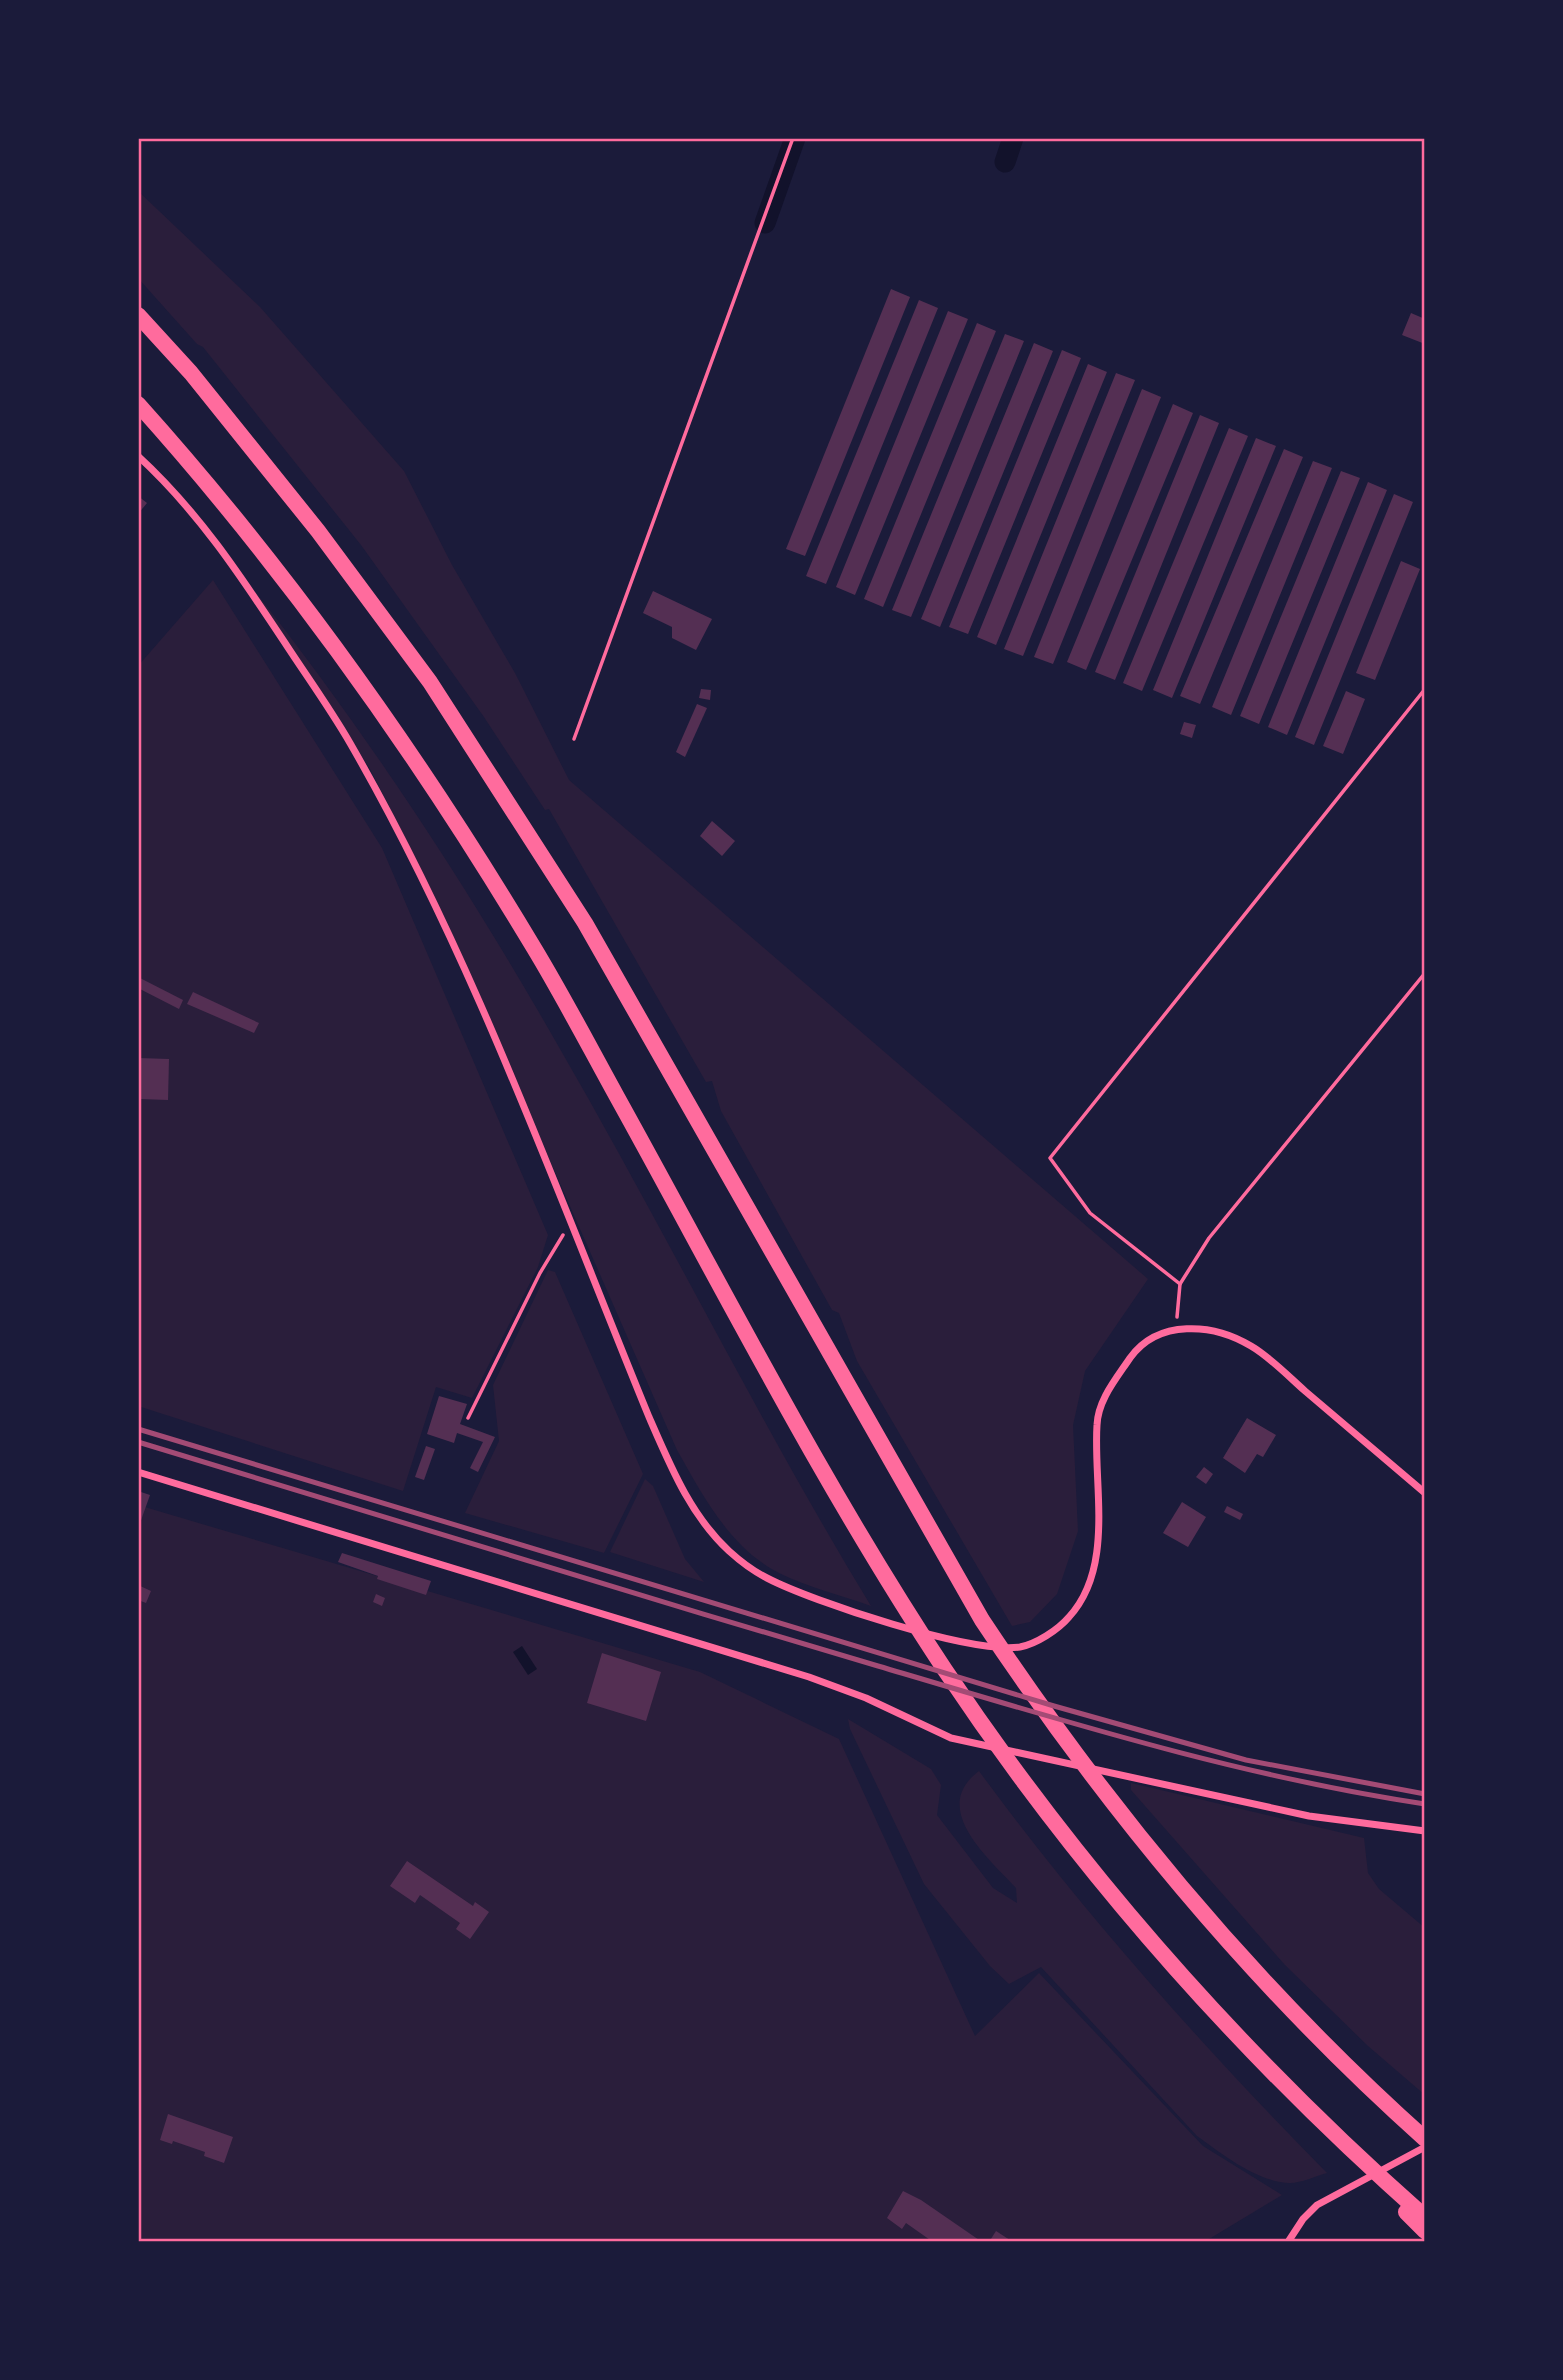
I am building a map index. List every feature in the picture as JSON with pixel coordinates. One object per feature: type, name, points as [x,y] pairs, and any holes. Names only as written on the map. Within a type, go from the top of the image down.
[{"type":"highway","points":[[138,315],[191,373],[318,531],[430,681],[586,923],[982,1620],[1033,1697],[1107,1798],[1176,1884],[1271,1988],[1425,2139]]},
{"type":"highway","points":[[138,404],[290,588],[403,743],[528,938],[753,1345],[900,1598],[1021,1779],[1142,1929],[1246,2046],[1419,2217],[1425,2231]]},
{"type":"street","points":[[138,456],[176,491],[231,561],[349,741],[392,819],[471,984],[681,1488],[702,1520],[730,1551],[766,1578],[868,1617],[991,1647],[1021,1647],[1041,1639],[1070,1617],[1088,1585],[1100,1531],[1097,1422],[1106,1393],[1137,1349],[1176,1327],[1209,1329],[1251,1346],[1425,1493]]},
{"type":"street","points":[[138,1472],[809,1677],[866,1699],[951,1738],[1309,1816],[1425,1831]]},
{"type":"street","points":[[1287,2242],[1317,2205],[1425,2147]]},
{"type":"path","points":[[574,739],[793,138]]},
{"type":"path","points":[[1180,1284],[1090,1213],[1050,1158],[1425,690]]},
{"type":"path","points":[[1176,1327],[1180,1284],[1209,1238],[1425,973]]},
{"type":"path","points":[[468,1418],[540,1273],[569,1224]]},
{"type":"shaded area","points":[[138,191],[260,307],[404,471],[452,565],[515,673],[569,780],[1148,1279],[1085,1371],[1073,1425],[1078,1531],[1057,1594],[1030,1622],[1012,1626],[857,1361],[839,1313],[832,1310],[721,1111],[712,1081],[706,1082],[549,809],[545,810],[484,717],[361,545],[203,347],[197,344],[138,278]]},
{"type":"shaded area","points":[[213,580],[382,848],[548,1235],[538,1267],[472,1398],[436,1387],[403,1491],[138,1406],[138,666]]},
{"type":"shaded area","points":[[254,590],[375,754],[487,925],[596,1112],[790,1466],[871,1606],[801,1583],[762,1562],[732,1535],[697,1485],[677,1450],[430,887],[370,769]]},
{"type":"shaded area","points":[[548,1270],[555,1272],[643,1474],[604,1553],[465,1513],[499,1441],[493,1385]]},
{"type":"shaded area","points":[[645,1479],[653,1486],[685,1559],[704,1582],[610,1552]]},
{"type":"shaded area","points":[[138,1505],[700,1672],[839,1739],[975,2036],[1039,1973],[1203,2146],[1282,2195],[1204,2242],[138,2242]]},
{"type":"shaded area","points":[[522,1646],[537,1669],[528,1675],[513,1652]]},
{"type":"shaded area","points":[[848,1719],[931,1769],[941,1785],[937,1815],[993,1888],[1017,1903],[1016,1888],[979,1848],[961,1816],[960,1801],[965,1785],[979,1771],[1060,1876],[1146,1978],[1235,2077],[1327,2173],[1290,2183],[1265,2178],[1240,2166],[1197,2136],[1041,1967],[1009,1984],[990,1966],[924,1884],[850,1729]]},
{"type":"shaded area","points":[[1131,1783],[1364,1838],[1368,1873],[1379,1889],[1425,1928],[1425,2095],[1368,2046],[1285,1965],[1131,1790]]},
{"type":"building","points":[[891,289],[910,297],[805,556],[786,549]]},
{"type":"building","points":[[919,300],[938,308],[826,584],[806,576]]},
{"type":"building","points":[[948,311],[968,319],[855,595],[836,587]]},
{"type":"building","points":[[1411,313],[1425,319],[1425,344],[1402,335]]},
{"type":"building","points":[[977,323],[996,331],[883,607],[864,599]]},
{"type":"building","points":[[1005,334],[1024,341],[911,617],[892,610]]},
{"type":"building","points":[[1034,343],[1053,351],[940,627],[921,619]]},
{"type":"building","points":[[1062,350],[1081,358],[968,634],[949,627]]},
{"type":"building","points":[[1088,364],[1107,372],[996,645],[977,637]]},
{"type":"building","points":[[1116,373],[1135,380],[1023,656],[1004,649]]},
{"type":"building","points":[[1142,389],[1161,397],[1053,664],[1034,657]]},
{"type":"building","points":[[1173,404],[1193,413],[1086,670],[1067,662]]},
{"type":"building","points":[[1200,415],[1219,423],[1115,680],[1095,672]]},
{"type":"building","points":[[1229,428],[1248,436],[1142,691],[1123,683]]},
{"type":"building","points":[[1256,438],[1276,446],[1172,698],[1153,690]]},
{"type":"building","points":[[1284,449],[1303,457],[1200,704],[1180,696]]},
{"type":"building","points":[[1313,461],[1332,468],[1231,715],[1212,707]]},
{"type":"building","points":[[1341,471],[1360,478],[1259,724],[1240,716]]},
{"type":"building","points":[[1368,482],[1387,490],[1287,735],[1268,727]]},
{"type":"building","points":[[1394,494],[1413,502],[1314,745],[1295,737]]},
{"type":"building","points":[[138,496],[147,503],[138,514]]},
{"type":"building","points":[[1401,561],[1420,569],[1375,680],[1356,673]]},
{"type":"building","points":[[653,591],[712,619],[696,650],[672,638],[672,627],[643,613]]},
{"type":"building","points":[[701,689],[711,690],[710,700],[699,698]]},
{"type":"building","points":[[1346,691],[1365,699],[1343,754],[1323,746]]},
{"type":"building","points":[[697,704],[707,708],[685,757],[676,752]]},
{"type":"building","points":[[1184,722],[1196,725],[1192,738],[1180,734]]},
{"type":"building","points":[[712,821],[735,841],[722,856],[700,836]]},
{"type":"building","points":[[138,977],[183,1000],[179,1009],[138,988]]},
{"type":"building","points":[[193,992],[259,1023],[254,1033],[187,1004]]},
{"type":"building","points":[[138,1058],[169,1059],[168,1100],[140,1099]]},
{"type":"building","points":[[439,1396],[467,1404],[460,1424],[495,1437],[478,1472],[470,1468],[483,1442],[457,1433],[454,1443],[427,1434]]},
{"type":"building","points":[[1247,1418],[1276,1435],[1263,1457],[1257,1454],[1245,1473],[1223,1458]]},
{"type":"building","points":[[426,1446],[435,1449],[424,1480],[415,1477]]},
{"type":"building","points":[[1204,1467],[1213,1474],[1206,1484],[1196,1477]]},
{"type":"building","points":[[138,1491],[150,1495],[139,1526],[138,1525]]},
{"type":"building","points":[[1182,1502],[1206,1517],[1188,1547],[1163,1533]]},
{"type":"building","points":[[1227,1506],[1243,1514],[1240,1520],[1224,1512]]},
{"type":"building","points":[[342,1553],[431,1581],[426,1595],[377,1579],[378,1576],[338,1562]]},
{"type":"building","points":[[138,1585],[151,1591],[146,1603],[138,1600]]},
{"type":"building","points":[[376,1594],[385,1598],[382,1606],[373,1602]]},
{"type":"building","points":[[602,1653],[661,1672],[646,1721],[587,1703]]},
{"type":"building","points":[[407,1861],[473,1906],[475,1902],[489,1912],[470,1939],[456,1929],[460,1923],[420,1895],[415,1903],[390,1886]]},
{"type":"building","points":[[168,2114],[233,2137],[224,2163],[204,2156],[205,2152],[173,2141],[172,2144],[160,2140]]},
{"type":"building","points":[[903,2191],[921,2200],[982,2242],[933,2242],[906,2223],[902,2229],[887,2218]]},
{"type":"building","points":[[996,2231],[1013,2242],[989,2242]]},
{"type":"waterway","points":[[765,223],[795,138]]},
{"type":"waterway","points":[[1005,162],[1013,138]]},
{"type":"railway","points":[[138,1429],[1054,1706],[1246,1760],[1425,1794]]},
{"type":"railway","points":[[138,1442],[1081,1726],[1286,1778],[1425,1804]]}]
